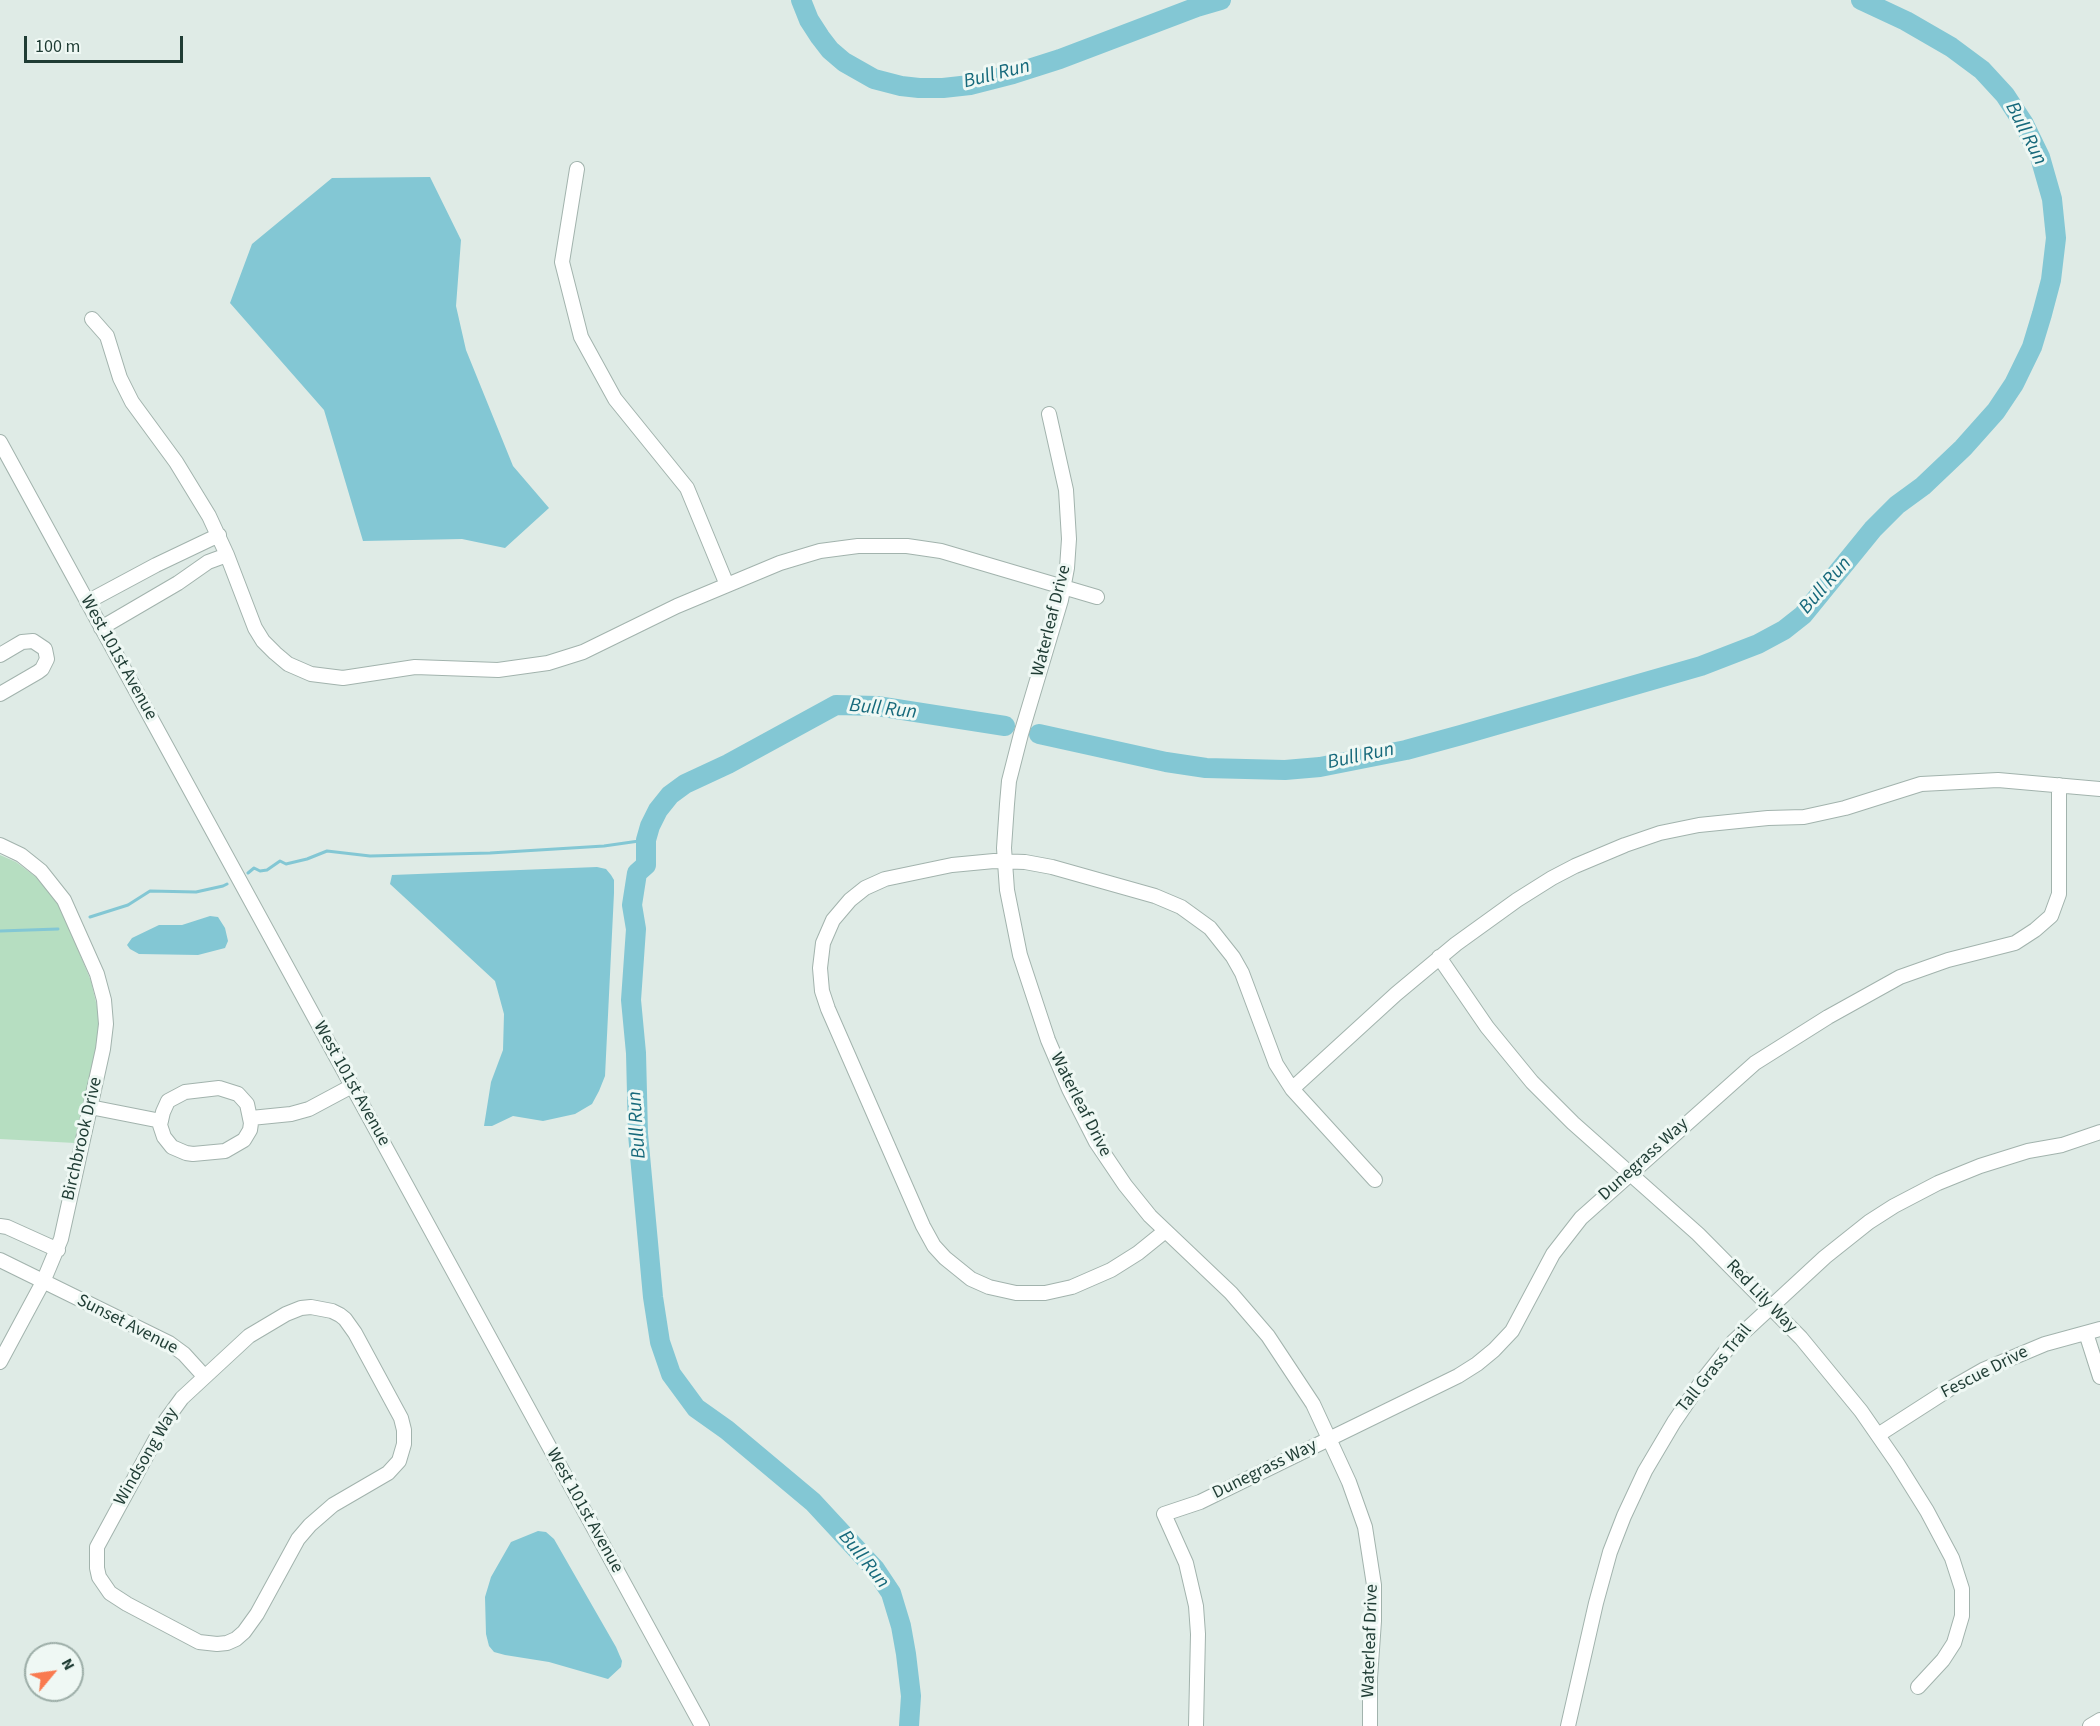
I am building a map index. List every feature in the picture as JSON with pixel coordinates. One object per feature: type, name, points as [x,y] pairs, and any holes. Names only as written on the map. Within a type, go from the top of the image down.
[{"type":"street","points":[[577,169],[562,262],[581,337],[615,399],[687,488],[727,585]]},
{"type":"street","points":[[92,319],[107,336],[120,378],[132,402],[188,479],[219,535],[251,621],[268,647],[296,668],[311,674],[334,678],[415,667],[498,670],[548,663],[583,652],[657,615],[727,585],[799,557],[838,548],[876,545],[908,546],[941,551],[1097,597]]},
{"type":"street","name":"Waterleaf Drive","points":[[1049,414],[1063,469],[1069,512],[1068,554],[1064,587],[1009,781],[1005,861],[1007,890],[1020,955],[1039,1017],[1058,1065],[1096,1142],[1125,1185],[1164,1232],[1231,1293],[1268,1336],[1304,1389],[1329,1438],[1365,1527],[1372,1566],[1375,1604],[1370,1678],[1370,1726]]},
{"type":"street","name":"West 101st Avenue","points":[[2,450],[702,1726]]},
{"type":"street","points":[[87,602],[156,564],[219,535]]},
{"type":"street","points":[[101,628],[178,584],[208,562],[227,555]]},
{"type":"street","points":[[0,655],[22,642],[33,641],[45,649],[47,659],[46,664],[38,672],[0,694]]},
{"type":"street","points":[[1292,1089],[1439,957],[1517,900],[1552,878],[1606,852],[1660,833],[1699,825],[1804,817],[1845,808],[1921,784],[1998,780],[2100,789]]},
{"type":"street","name":"Dunegrass Way","points":[[1196,1726],[1198,1634],[1196,1606],[1186,1563],[1164,1514],[1200,1502],[1458,1376],[1488,1356],[1516,1323],[1545,1267],[1565,1236],[1581,1218],[1746,1070],[1774,1049],[1900,977],[1948,960],[2015,943],[2035,930],[2051,916],[2059,894],[2059,785]]},
{"type":"street","name":"Birchbrook Drive","points":[[0,845],[21,855],[41,871],[58,890],[98,974],[106,1013],[104,1049],[57,1250],[43,1282],[0,1362]]},
{"type":"street","points":[[1164,1232],[1138,1253],[1111,1270],[1059,1290],[1036,1293],[1007,1292],[980,1283],[962,1273],[939,1252],[923,1226],[828,1009],[820,976],[822,951],[829,927],[850,900],[865,888],[885,879],[969,862],[1005,861],[1052,867],[1155,896],[1181,907],[1202,922],[1223,942],[1238,964],[1272,1054],[1292,1089],[1375,1180]]},
{"type":"street","name":"Red Lily Way","points":[[1439,957],[1487,1028],[1532,1082],[1573,1124],[1705,1241],[1770,1306],[1824,1365],[1878,1435],[1914,1489],[1956,1567],[1962,1589],[1962,1616],[1954,1644],[1943,1660],[1918,1687]]},
{"type":"street","points":[[251,1118],[291,1114],[309,1109],[352,1086]]},
{"type":"street","points":[[219,1088],[232,1091],[243,1099],[251,1118],[248,1135],[235,1147],[225,1151],[193,1154],[172,1147],[164,1137],[160,1121],[165,1107],[174,1097],[185,1092],[219,1088]]},
{"type":"street","points":[[90,1107],[160,1121]]},
{"type":"street","name":"Tall Grass Trail","points":[[1568,1726],[1604,1574],[1617,1533],[1635,1492],[1664,1438],[1702,1381],[1733,1342],[1824,1257],[1869,1222],[1916,1194],[1998,1160],[2100,1132]]},
{"type":"street","points":[[0,1226],[57,1250]]},
{"type":"street","name":"Sunset Avenue","points":[[0,1260],[169,1343],[184,1354],[204,1376]]},
{"type":"street","name":"Windsong Way","points":[[302,1308],[322,1308],[340,1314],[345,1319],[401,1418],[404,1430],[404,1444],[395,1467],[333,1505],[298,1539],[251,1625],[236,1639],[207,1644],[192,1639],[118,1599],[104,1586],[99,1577],[97,1556],[101,1538],[166,1420],[182,1398],[204,1376],[242,1341],[286,1314],[302,1308]]},
{"type":"street","points":[[2093,1331],[2100,1377]]},
{"type":"street","name":"Fescue Drive","points":[[1878,1435],[1983,1370],[2045,1344],[2093,1331]]},
{"type":"street","points":[[2090,1726],[2100,1720]]},
{"type":"green space","points":[[0,855],[16,862],[36,877],[59,904],[91,981],[99,1015],[96,1053],[75,1143],[0,1139]]},
{"type":"water","points":[[430,177],[461,240],[456,306],[466,350],[513,466],[549,508],[505,548],[462,539],[363,541],[324,410],[230,303],[252,244],[332,178]]},
{"type":"water","points":[[597,867],[606,869],[614,880],[605,1076],[599,1091],[592,1104],[575,1114],[543,1121],[513,1116],[492,1126],[484,1126],[491,1082],[503,1050],[504,1014],[495,981],[390,884],[392,875]]},
{"type":"water","points":[[210,916],[218,917],[225,928],[228,941],[225,948],[198,955],[139,954],[127,945],[132,938],[159,925],[182,925]]},
{"type":"water","points":[[538,1531],[546,1532],[554,1539],[616,1647],[622,1661],[621,1667],[608,1679],[549,1662],[494,1652],[489,1646],[486,1634],[485,1597],[491,1577],[511,1542]]},
{"type":"waterway","name":"Bull Run","points":[[801,0],[809,20],[820,37],[844,62],[874,79],[919,88],[970,85],[1013,74],[1221,0]]},
{"type":"waterway","name":"Bull Run","points":[[1039,734],[1166,762],[1206,768],[1285,770],[1320,767],[1406,750],[1701,666],[1758,644],[1784,630],[1803,615],[1873,529],[1963,448],[1996,411],[2014,384],[2032,347],[2051,280],[2056,238],[2052,199],[2040,157],[2024,124],[2005,95],[1982,70],[1951,47],[1906,21],[1861,0]]},
{"type":"waterway","name":"Bull Run","points":[[909,1726],[911,1696],[906,1654],[901,1626],[891,1593],[875,1569],[813,1502],[727,1430],[696,1408],[671,1374],[660,1342],[653,1297],[638,1134],[636,1053],[631,1000],[636,929],[632,905],[637,873],[646,865],[646,840],[650,826],[658,810],[670,795],[685,784],[728,764],[836,705],[877,706],[1005,726]]},
{"type":"waterway","points":[[248,873],[254,868],[260,871],[267,870],[280,861],[286,864],[327,851],[370,856],[490,853],[604,846],[646,840]]},
{"type":"waterway","points":[[90,917],[128,905],[150,891],[196,892],[227,884]]},
{"type":"waterway","points":[[0,931],[58,929]]}]
